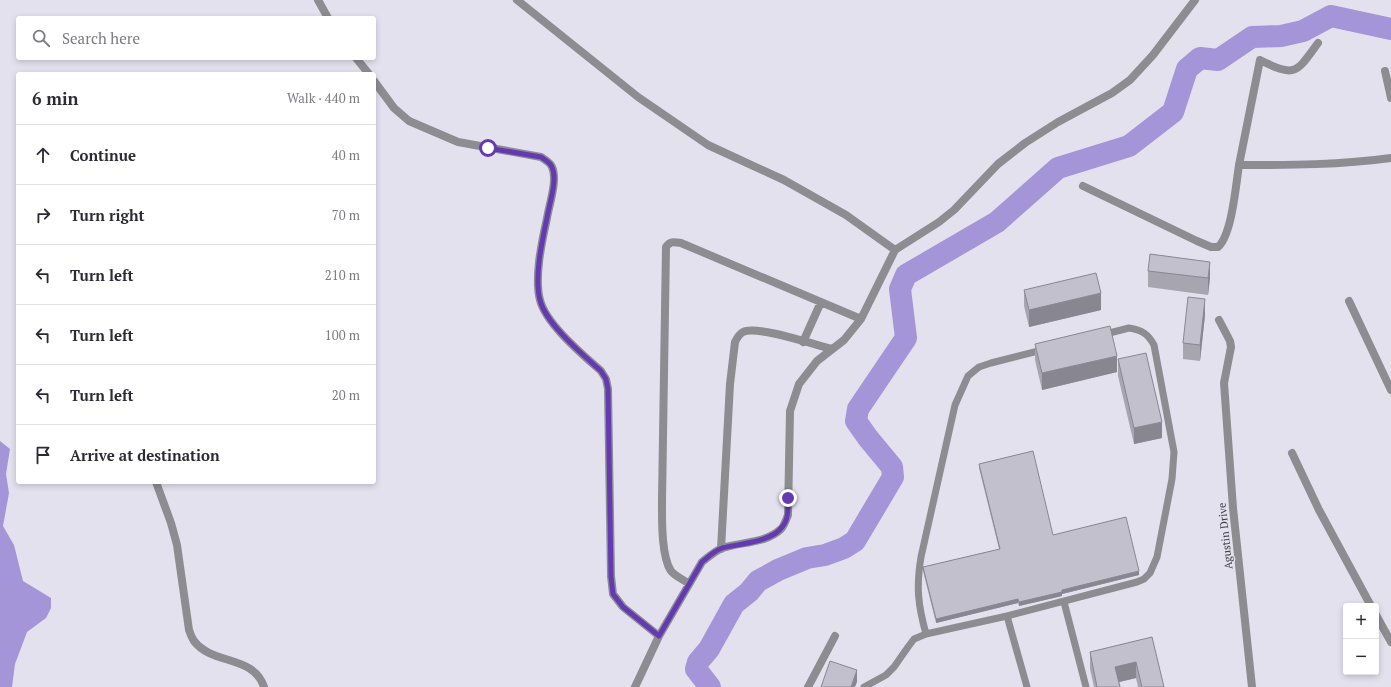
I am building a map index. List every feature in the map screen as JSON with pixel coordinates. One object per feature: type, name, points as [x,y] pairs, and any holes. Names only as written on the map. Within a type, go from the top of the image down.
[{"type":"street","points":[[318,0],[327,16]]},
{"type":"street","points":[[517,0],[638,97],[708,145],[784,180],[846,215],[895,250]]},
{"type":"street","points":[[635,687],[659,636],[702,562],[721,549],[772,536],[782,528],[788,515],[790,411],[799,384],[817,361],[851,332],[861,319],[895,250],[954,210],[998,164],[1025,143],[1058,122],[1112,93],[1130,80],[1153,55],[1195,0]]},
{"type":"street","points":[[1083,186],[1197,241],[1211,247],[1218,247],[1222,244],[1228,232],[1239,165],[1260,60],[1276,68],[1294,71],[1301,66],[1318,43]]},
{"type":"street","points":[[358,60],[367,72]]},
{"type":"street","points":[[1385,71],[1391,98]]},
{"type":"street","points":[[376,84],[394,108],[409,121],[458,142],[541,157],[553,168],[553,190],[546,219],[538,278],[540,300],[547,314],[559,331],[601,371],[606,379],[608,389],[611,576],[613,594],[623,607],[659,636]]},
{"type":"street","points":[[1239,165],[1312,164],[1372,161],[1391,158]]},
{"type":"street","points":[[689,584],[671,570],[666,558],[663,536],[662,500],[666,247],[672,242],[681,243],[861,319]]},
{"type":"street","points":[[1349,301],[1391,390]]},
{"type":"street","points":[[804,342],[821,302]]},
{"type":"street","name":"Agustin Drive","points":[[1219,320],[1230,341],[1231,347],[1224,383],[1233,508],[1252,687]]},
{"type":"street","points":[[721,549],[730,384],[735,342],[738,335],[742,332],[750,330],[763,331],[832,349]]},
{"type":"street","points":[[1292,453],[1319,510],[1369,603]]},
{"type":"street","points":[[157,484],[171,523],[177,545],[189,630],[193,640],[201,648],[211,654],[234,661],[254,671],[260,677],[264,687]]},
{"type":"street","points":[[1379,620],[1391,642]]},
{"type":"street","points":[[808,687],[835,636]]},
{"type":"lane","points":[[864,687],[886,675],[894,667],[914,640],[926,634],[1064,602],[1137,582],[1144,579],[1150,573],[1157,557],[1172,479],[1174,452],[1154,345],[1145,332],[1130,328],[991,363],[978,367],[968,376],[955,405],[921,557],[918,577],[918,595],[920,614],[926,634]]},
{"type":"lane","points":[[1064,602],[1086,687]]},
{"type":"lane","points":[[1007,616],[1027,687]]},
{"type":"shaded area","points":[[0,441],[10,449],[6,474],[9,493],[3,526],[14,545],[23,581],[51,598],[51,608],[46,618],[27,632],[15,664],[12,687],[0,687]]},
{"type":"building","points":[[1150,254],[1210,262],[1208,278],[1148,271]]},
{"type":"building","points":[[1096,273],[1101,293],[1029,310],[1024,290]]},
{"type":"building","points":[[1188,297],[1205,299],[1200,345],[1183,343]]},
{"type":"building","points":[[1110,326],[1117,356],[1042,373],[1035,344]]},
{"type":"building","points":[[1146,353],[1162,422],[1134,428],[1118,359]]},
{"type":"building","points":[[1033,451],[1053,535],[1126,517],[1139,571],[1062,590],[1062,592],[1019,602],[1018,599],[936,619],[923,567],[1000,549],[979,464]]},
{"type":"building","points":[[1152,637],[1164,687],[1142,687],[1136,662],[1115,667],[1120,687],[1097,687],[1090,652]]},
{"type":"building","points":[[830,661],[857,670],[851,687],[821,687]]},
{"type":"waterway","points":[[710,687],[696,669],[698,662],[709,649],[734,604],[749,592],[758,581],[778,570],[807,558],[825,555],[844,548],[855,541],[893,477],[892,467],[856,421],[858,409],[906,338],[900,289],[906,275],[997,222],[1058,168],[1129,146],[1173,112],[1187,69],[1200,58],[1218,60],[1252,37],[1281,36],[1303,31],[1331,16],[1391,29]]},
{"type":"route","points":[[488,148],[541,157],[553,168],[553,190],[546,219],[538,278],[540,300],[547,314],[559,331],[601,371],[606,379],[608,389],[611,576],[613,594],[623,607],[659,636],[702,562],[721,549],[772,536],[782,528],[788,515],[788,498]]}]
